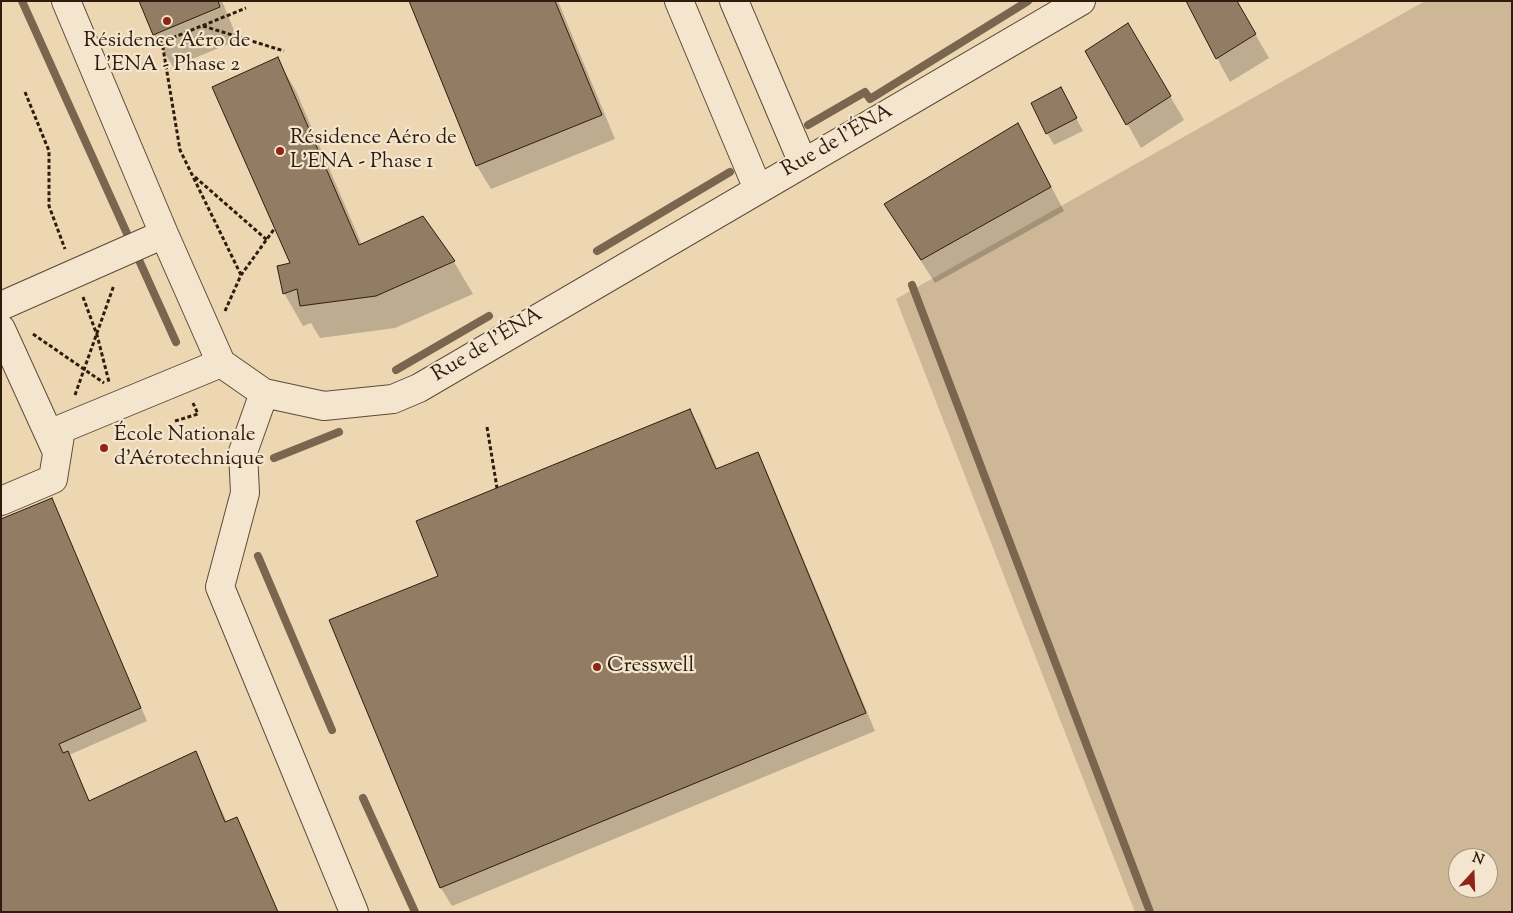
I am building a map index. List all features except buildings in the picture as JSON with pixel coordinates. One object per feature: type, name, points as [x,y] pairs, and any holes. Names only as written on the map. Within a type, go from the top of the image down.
[{"type":"street","points":[[59,441],[221,363],[164,234],[66,1]]},
{"type":"street","points":[[678,1],[758,189]]},
{"type":"street","points":[[734,1],[803,163]]},
{"type":"street","name":"Rue de l'ÉNA","points":[[221,363],[264,393],[324,406],[393,400],[419,388],[1081,1]]},
{"type":"street","points":[[1,306],[164,234]]},
{"type":"street","points":[[1,329],[59,441],[53,479],[1,501]]},
{"type":"street","points":[[264,393],[243,452],[245,493],[220,586],[354,912]]},
{"type":"path","points":[[241,275],[180,150],[162,42],[246,8]]},
{"type":"path","points":[[203,25],[284,51]]},
{"type":"path","points":[[25,92],[49,151],[49,206],[96,335],[110,387],[30,332]]},
{"type":"path","points":[[192,175],[267,240]]},
{"type":"path","points":[[231,299],[241,275],[275,228]]},
{"type":"path","points":[[73,402],[114,283]]},
{"type":"path","points":[[487,427],[497,488]]},
{"type":"shaded area","points":[[1425,1],[1512,1],[1512,912],[1135,912],[896,299]]},
{"type":"waterway","points":[[22,1],[176,342]]},
{"type":"waterway","points":[[808,125],[865,92],[870,99],[1028,1]]},
{"type":"waterway","points":[[597,251],[730,172]]},
{"type":"waterway","points":[[912,285],[1150,912]]},
{"type":"waterway","points":[[396,370],[489,316]]},
{"type":"waterway","points":[[274,458],[339,432]]},
{"type":"waterway","points":[[258,556],[332,730]]},
{"type":"waterway","points":[[363,798],[415,912]]},
{"type":"place","name":"Résidence Aéro de L'ENA - Phase 2","points":[[167,21]]},
{"type":"place","name":"Résidence Aéro de L'ENA - Phase 1","points":[[280,151]]},
{"type":"place","name":"École Nationale d'Aérotechnique","points":[[104,448]]},
{"type":"place","name":"Cresswell","points":[[597,667]]}]
